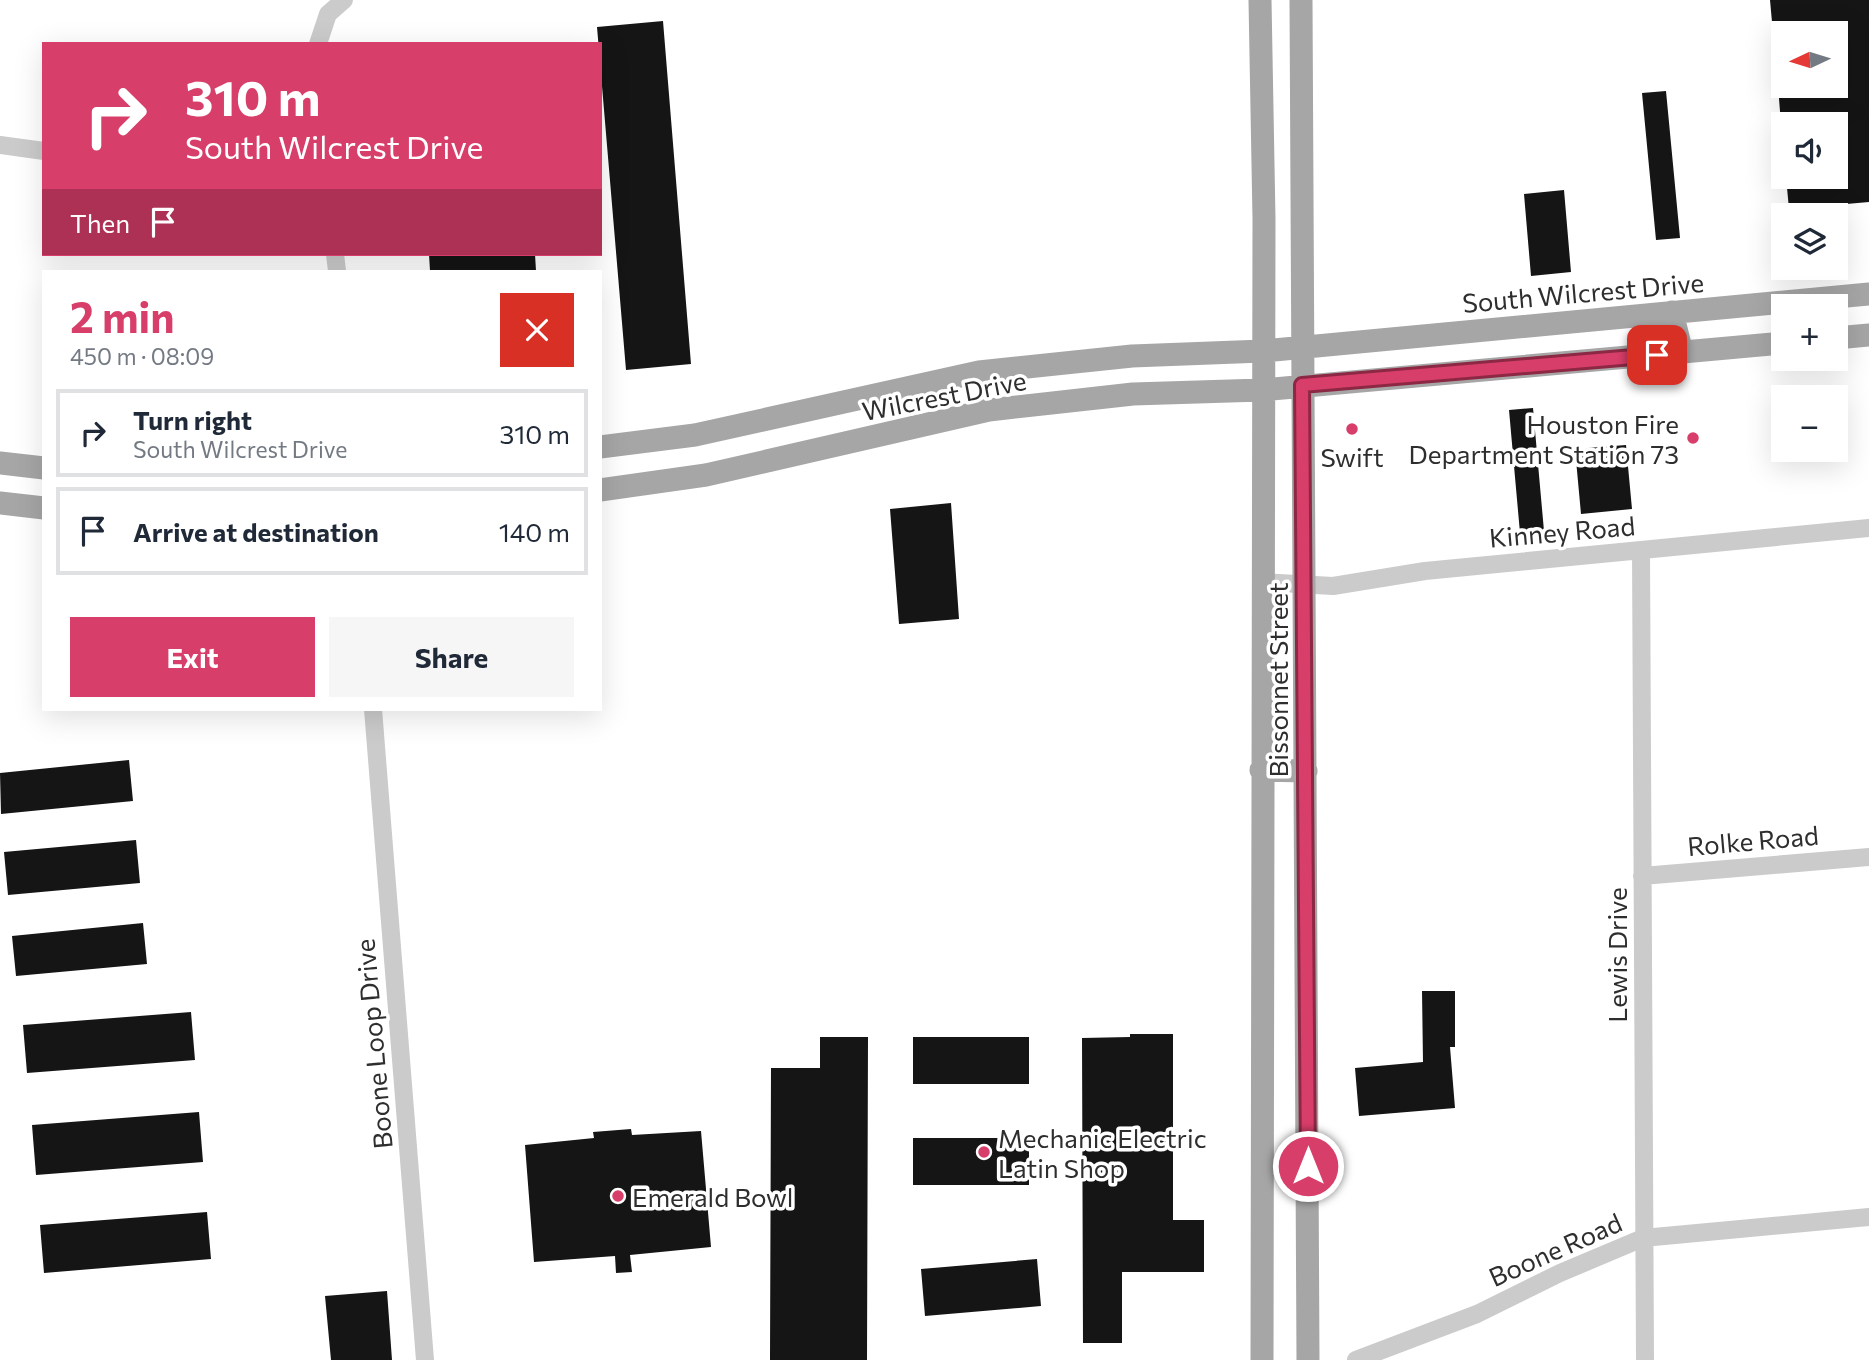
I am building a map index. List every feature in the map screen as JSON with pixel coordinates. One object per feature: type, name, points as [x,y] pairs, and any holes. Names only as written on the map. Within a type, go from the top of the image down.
[{"type":"main road","name":"Bissonnet Street","points":[[1260,0],[1263,351],[1262,1360]]},
{"type":"main road","name":"Bissonnet Street","points":[[1301,0],[1308,1360]]},
{"type":"main road","name":"South Wilcrest Drive","points":[[1303,347],[1869,294]]},
{"type":"main road","points":[[1672,312],[1682,353]]},
{"type":"main road","points":[[1848,337],[1869,335]]},
{"type":"main road","points":[[1302,385],[1771,344]]},
{"type":"main road","name":"Wilcrest Drive","points":[[602,447],[695,435],[979,372],[1132,356],[1303,347]]},
{"type":"main road","points":[[979,372],[989,410]]},
{"type":"main road","name":"Wilcrest Drive","points":[[602,490],[706,475],[989,410],[1133,394],[1262,390],[1302,385]]},
{"type":"main road","points":[[785,456],[799,412]]},
{"type":"main road","points":[[0,463],[42,468]]},
{"type":"main road","points":[[0,503],[42,508]]},
{"type":"main road","points":[[1261,771],[1306,771]]},
{"type":"street","points":[[319,42],[328,14],[344,0]]},
{"type":"street","points":[[0,145],[42,152]]},
{"type":"street","name":"Kinney Road","points":[[1261,582],[1333,586],[1425,571],[1869,528]]},
{"type":"street","name":"Lewis Drive","points":[[1641,550],[1645,1360]]},
{"type":"street","name":"Boone Loop Drive","points":[[374,716],[425,1360]]},
{"type":"street","name":"Rolke Road","points":[[1642,876],[1869,857]]},
{"type":"street","name":"Boone Road","points":[[1356,1360],[1477,1314],[1560,1273],[1643,1238],[1869,1217]]},
{"type":"building","points":[[1770,0],[1869,0],[1869,202],[1788,203],[1787,189],[1848,189],[1848,112],[1780,112],[1779,98],[1848,98],[1848,21],[1772,21]]},
{"type":"building","points":[[663,21],[691,364],[626,370],[602,86],[602,42],[598,42],[597,27]]},
{"type":"building","points":[[1666,91],[1680,238],[1656,240],[1642,93]]},
{"type":"building","points":[[1564,190],[1571,272],[1531,276],[1524,194]]},
{"type":"building","points":[[429,256],[535,256],[536,270],[430,270]]},
{"type":"building","points":[[1533,408],[1544,531],[1520,533],[1509,410]]},
{"type":"building","points":[[1626,445],[1632,509],[1581,514],[1575,449]]},
{"type":"building","points":[[951,503],[959,619],[899,624],[890,509]]},
{"type":"building","points":[[129,760],[133,801],[1,814],[0,773]]},
{"type":"building","points":[[136,840],[140,883],[8,895],[4,852]]},
{"type":"building","points":[[143,923],[147,964],[16,976],[12,936]]},
{"type":"building","points":[[1422,991],[1455,991],[1455,1047],[1450,1047],[1455,1108],[1359,1116],[1355,1068],[1423,1062]]},
{"type":"building","points":[[191,1012],[195,1060],[27,1073],[23,1025]]},
{"type":"building","points":[[1130,1034],[1173,1034],[1173,1220],[1204,1220],[1204,1272],[1122,1272],[1122,1343],[1083,1343],[1082,1038],[1130,1037]]},
{"type":"building","points":[[820,1037],[868,1037],[867,1360],[770,1360],[771,1068],[820,1068]]},
{"type":"building","points":[[913,1037],[1029,1037],[1029,1084],[913,1084]]},
{"type":"building","points":[[199,1112],[203,1162],[36,1175],[32,1125]]},
{"type":"building","name":"Emerald Bowl","points":[[631,1129],[632,1135],[701,1131],[711,1247],[630,1255],[632,1272],[616,1273],[615,1256],[534,1262],[525,1145],[594,1138],[593,1132]]},
{"type":"building","points":[[913,1138],[1029,1138],[1029,1185],[913,1185]]},
{"type":"building","points":[[207,1212],[211,1259],[44,1273],[40,1225]]},
{"type":"building","points":[[1037,1259],[1041,1306],[925,1316],[921,1269]]},
{"type":"building","points":[[387,1291],[392,1360],[331,1360],[325,1296]]},
{"type":"place","name":"Swift","points":[[1352,429]]},
{"type":"place","name":"Houston Fire Department Station 73","points":[[1693,438]]},
{"type":"place","name":"Mechanic Electric Latin Shop","points":[[984,1152]]},
{"type":"place","name":"Emerald Bowl","points":[[618,1196]]},
{"type":"route","points":[[1308,1166],[1302,385],[1657,355]]}]
